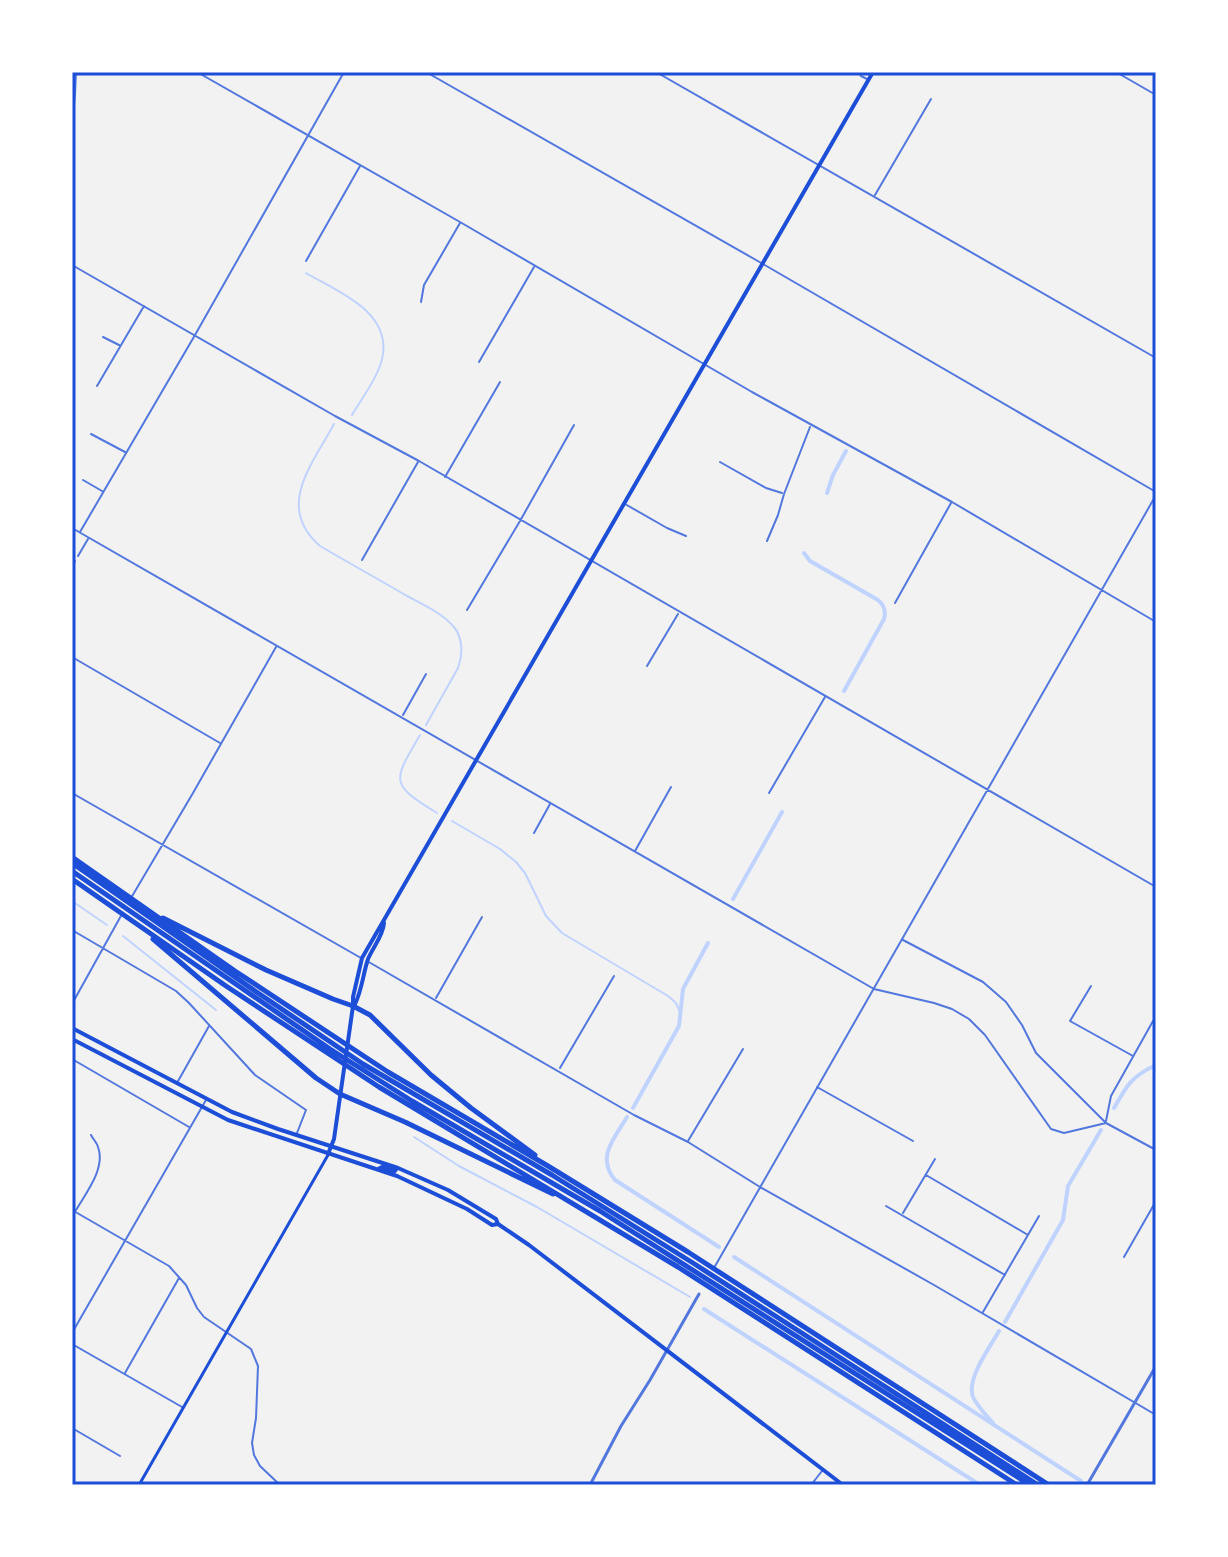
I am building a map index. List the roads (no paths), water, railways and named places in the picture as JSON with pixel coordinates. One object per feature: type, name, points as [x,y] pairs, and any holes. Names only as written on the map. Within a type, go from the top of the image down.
[{"type":"highway","points":[[72,857],[376,1065],[688,1252],[1049,1485]]},
{"type":"highway","points":[[72,863],[363,1064],[552,1175],[1030,1485]]},
{"type":"highway","points":[[72,871],[330,1049],[412,1101],[600,1211],[1038,1485]]},
{"type":"highway","points":[[72,879],[379,1087],[678,1267],[1017,1485]]},
{"type":"highway","points":[[141,906],[266,970],[370,1015],[441,1084],[548,1166]]},
{"type":"highway","points":[[131,920],[316,1078],[340,1094],[405,1122],[597,1217]]},
{"type":"highway","points":[[894,1395],[929,1408]]},
{"type":"highway","points":[[894,1395],[920,1422]]},
{"type":"main road","points":[[139,1485],[328,1154],[353,1006],[360,994],[365,959],[381,924],[385,922],[871,73]]},
{"type":"main road","points":[[72,1028],[239,1115],[398,1168],[459,1196],[497,1219],[498,1224],[843,1485]]},
{"type":"main road","points":[[72,1039],[235,1123],[378,1169],[467,1209],[492,1225],[498,1224]]},
{"type":"main road","points":[[378,1169],[382,1167],[396,1171],[398,1168]]},
{"type":"street","points":[[72,126],[76,72]]},
{"type":"street","points":[[197,72],[811,426],[952,502],[1156,622]]},
{"type":"street","points":[[80,533],[344,72]]},
{"type":"street","points":[[426,72],[763,264],[1156,494],[705,1283]]},
{"type":"street","points":[[656,72],[1156,358]]},
{"type":"street","points":[[859,72],[868,80]]},
{"type":"street","points":[[1116,72],[1156,95]]},
{"type":"street","points":[[874,196],[931,99]]},
{"type":"street","points":[[306,261],[361,165]]},
{"type":"street","points":[[421,302],[424,285],[460,222]]},
{"type":"street","points":[[72,265],[419,461],[1156,887]]},
{"type":"street","points":[[479,362],[534,266]]},
{"type":"street","points":[[97,386],[144,305]]},
{"type":"street","points":[[103,337],[120,345]]},
{"type":"street","points":[[445,477],[500,382]]},
{"type":"street","points":[[467,610],[574,425]]},
{"type":"street","points":[[767,541],[811,426]]},
{"type":"street","points":[[91,434],[126,452]]},
{"type":"street","points":[[362,560],[419,461]]},
{"type":"street","points":[[720,462],[766,488],[784,494]]},
{"type":"street","points":[[83,480],[103,491]]},
{"type":"street","points":[[895,603],[952,502]]},
{"type":"street","points":[[625,504],[686,536]]},
{"type":"street","points":[[72,528],[874,989],[934,1003],[969,1019],[985,1035],[1051,1129],[1064,1133],[1106,1123]]},
{"type":"street","points":[[78,556],[89,538]]},
{"type":"street","points":[[72,566],[75,561]]},
{"type":"street","points":[[647,666],[678,612]]},
{"type":"street","points":[[72,1004],[276,646]]},
{"type":"street","points":[[72,657],[221,743]]},
{"type":"street","points":[[402,718],[426,674]]},
{"type":"street","points":[[769,793],[826,696]]},
{"type":"street","points":[[635,852],[671,787]]},
{"type":"street","points":[[72,793],[634,1115],[688,1142],[760,1187],[1156,1415]]},
{"type":"street","points":[[534,833],[551,803]]},
{"type":"street","points":[[435,999],[482,917]]},
{"type":"street","points":[[72,930],[176,991],[255,1075],[306,1110],[296,1134]]},
{"type":"street","points":[[902,939],[983,982],[1006,1002],[1036,1053],[1106,1123],[1156,1150]]},
{"type":"street","points":[[559,1070],[614,976]]},
{"type":"street","points":[[1091,986],[1070,1021],[1133,1056]]},
{"type":"street","points":[[1106,1123],[1111,1096],[1153,1021]]},
{"type":"street","points":[[177,1083],[209,1025]]},
{"type":"street","points":[[688,1142],[743,1049]]},
{"type":"street","points":[[72,1059],[190,1128]]},
{"type":"street","points":[[817,1087],[913,1141]]},
{"type":"street","points":[[72,1333],[206,1100]]},
{"type":"street","points":[[91,1135],[100,1159],[97,1171],[74,1211],[169,1266],[180,1277],[204,1317],[244,1343],[255,1356],[258,1366],[252,1443],[254,1455],[260,1466],[280,1485]]},
{"type":"street","points":[[902,1214],[935,1159]]},
{"type":"street","points":[[926,1175],[1028,1235]]},
{"type":"street","points":[[1124,1257],[1156,1201]]},
{"type":"street","points":[[886,1206],[1005,1275]]},
{"type":"street","points":[[982,1314],[1039,1216]]},
{"type":"street","points":[[125,1373],[180,1277]]},
{"type":"street","points":[[590,1485],[699,1294]]},
{"type":"street","points":[[72,1344],[183,1407]]},
{"type":"street","points":[[1089,1483],[1156,1366]]},
{"type":"street","points":[[72,1428],[120,1456]]},
{"type":"street","points":[[811,1485],[823,1470]]},
{"type":"waterway","points":[[306,273],[358,304],[378,325],[383,339],[379,369],[352,415]]},
{"type":"waterway","points":[[334,424],[302,486],[300,516],[307,531],[320,546],[432,609],[457,631],[461,647],[458,668],[426,725]]},
{"type":"waterway","points":[[827,493],[846,451]]},
{"type":"waterway","points":[[804,553],[810,561],[878,600],[884,609],[884,619],[844,691]]},
{"type":"waterway","points":[[420,735],[400,780],[410,795],[437,813]]},
{"type":"waterway","points":[[733,899],[782,812]]},
{"type":"waterway","points":[[452,821],[516,862],[525,873],[546,916],[562,933],[668,996],[680,1012]]},
{"type":"waterway","points":[[72,901],[107,925]]},
{"type":"waterway","points":[[123,936],[216,1010]]},
{"type":"waterway","points":[[633,1108],[679,1026],[683,989],[708,943]]},
{"type":"waterway","points":[[1114,1108],[1131,1082],[1156,1065]]},
{"type":"waterway","points":[[627,1117],[607,1156],[607,1164],[615,1180],[719,1247]]},
{"type":"waterway","points":[[1005,1322],[1063,1220],[1068,1186],[1101,1130]]},
{"type":"waterway","points":[[414,1137],[459,1166],[537,1207],[690,1297]]},
{"type":"waterway","points":[[734,1257],[1081,1481]]},
{"type":"waterway","points":[[704,1309],[980,1485]]},
{"type":"waterway","points":[[993,1423],[977,1404],[972,1390],[980,1363],[999,1331]]}]
